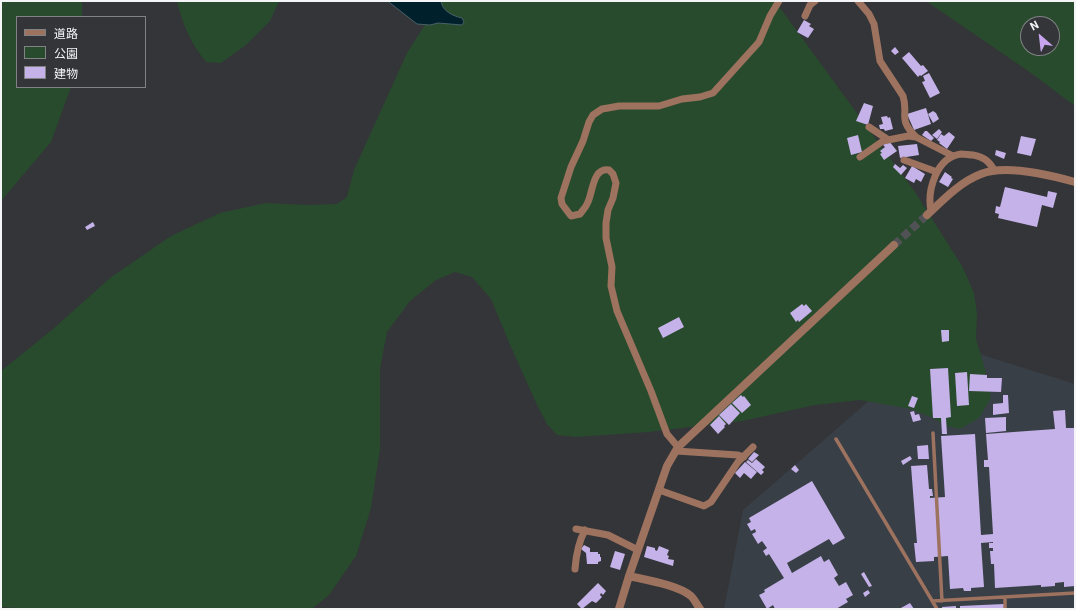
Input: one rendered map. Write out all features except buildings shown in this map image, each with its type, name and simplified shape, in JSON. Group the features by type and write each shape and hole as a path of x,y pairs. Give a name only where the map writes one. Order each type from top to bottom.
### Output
{"street":[{"path":"677,449 667,434 651,391 616,311 611,286 612,267 606,238 608,210 613,198 616,183 615,177 609,170 606,169 599,173 592,185 588,204 580,214 570,216 562,204 561,198 571,167 593,115 602,109 619,106 659,106 678,100 700,97 713,93 759,42 770,16 779,1"},
{"path":"805,16 810,5 815,1"},
{"path":"858,1 874,24 880,61 903,96 905,102 904,120 910,130 916,136 953,156"},
{"path":"869,126 887,139"},
{"path":"860,157 883,140 916,136"},
{"path":"929,213 931,188 937,172 942,165 953,156 961,154 985,158 994,170"},
{"path":"904,160 937,172"},
{"path":"929,213 968,180 981,173 994,170 1009,170 1043,174 1075,182"},
{"path":"619,609 667,466 677,449 894,245"},
{"path":"659,490 704,506 711,502 753,447"},
{"path":"677,449 738,455 744,457"},
{"path":"576,529 608,535 638,550"},
{"path":"575,569 580,539 586,530"},
{"path":"629,576 669,586 685,593 691,596 700,609"}],"lane":[{"path":"933,433 942,601"},
{"path":"836,438 937,609"},
{"path":"932,601 1075,593"},
{"path":"1005,598 1006,609"}],"shaded area":[{"path":"938,341 1075,384 1075,609 724,609 743,510"}],"green space":[{"path":"1,1 82,1 82,16 16,16 16,88 71,88 51,142 1,201"},
{"path":"177,1 279,1 270,21 246,45 221,63 206,62 196,48 188,33"},
{"path":"440,1 775,1 913,189 962,266 974,293 977,314 976,339 985,369 991,398 979,418 960,429 946,426 933,418 911,409 860,400 815,405 742,421 648,432 576,437 557,435 547,424 538,407 491,299 472,277 455,272 436,280 410,301 387,332 380,369 380,449 371,508 356,556 329,595 312,609 39,609 1,607 1,371 53,329 110,278 171,236 220,213 266,203 309,205 337,204 347,197 354,170 407,53"},
{"path":"926,1 1075,1 1075,106 1031,73"}],"water":[{"path":"389,1 441,1 443,8 455,16 462,18 464,22 462,25 438,23 430,25 417,24"}],"tunnel":[{"path":"894,245 927,215"}]}
